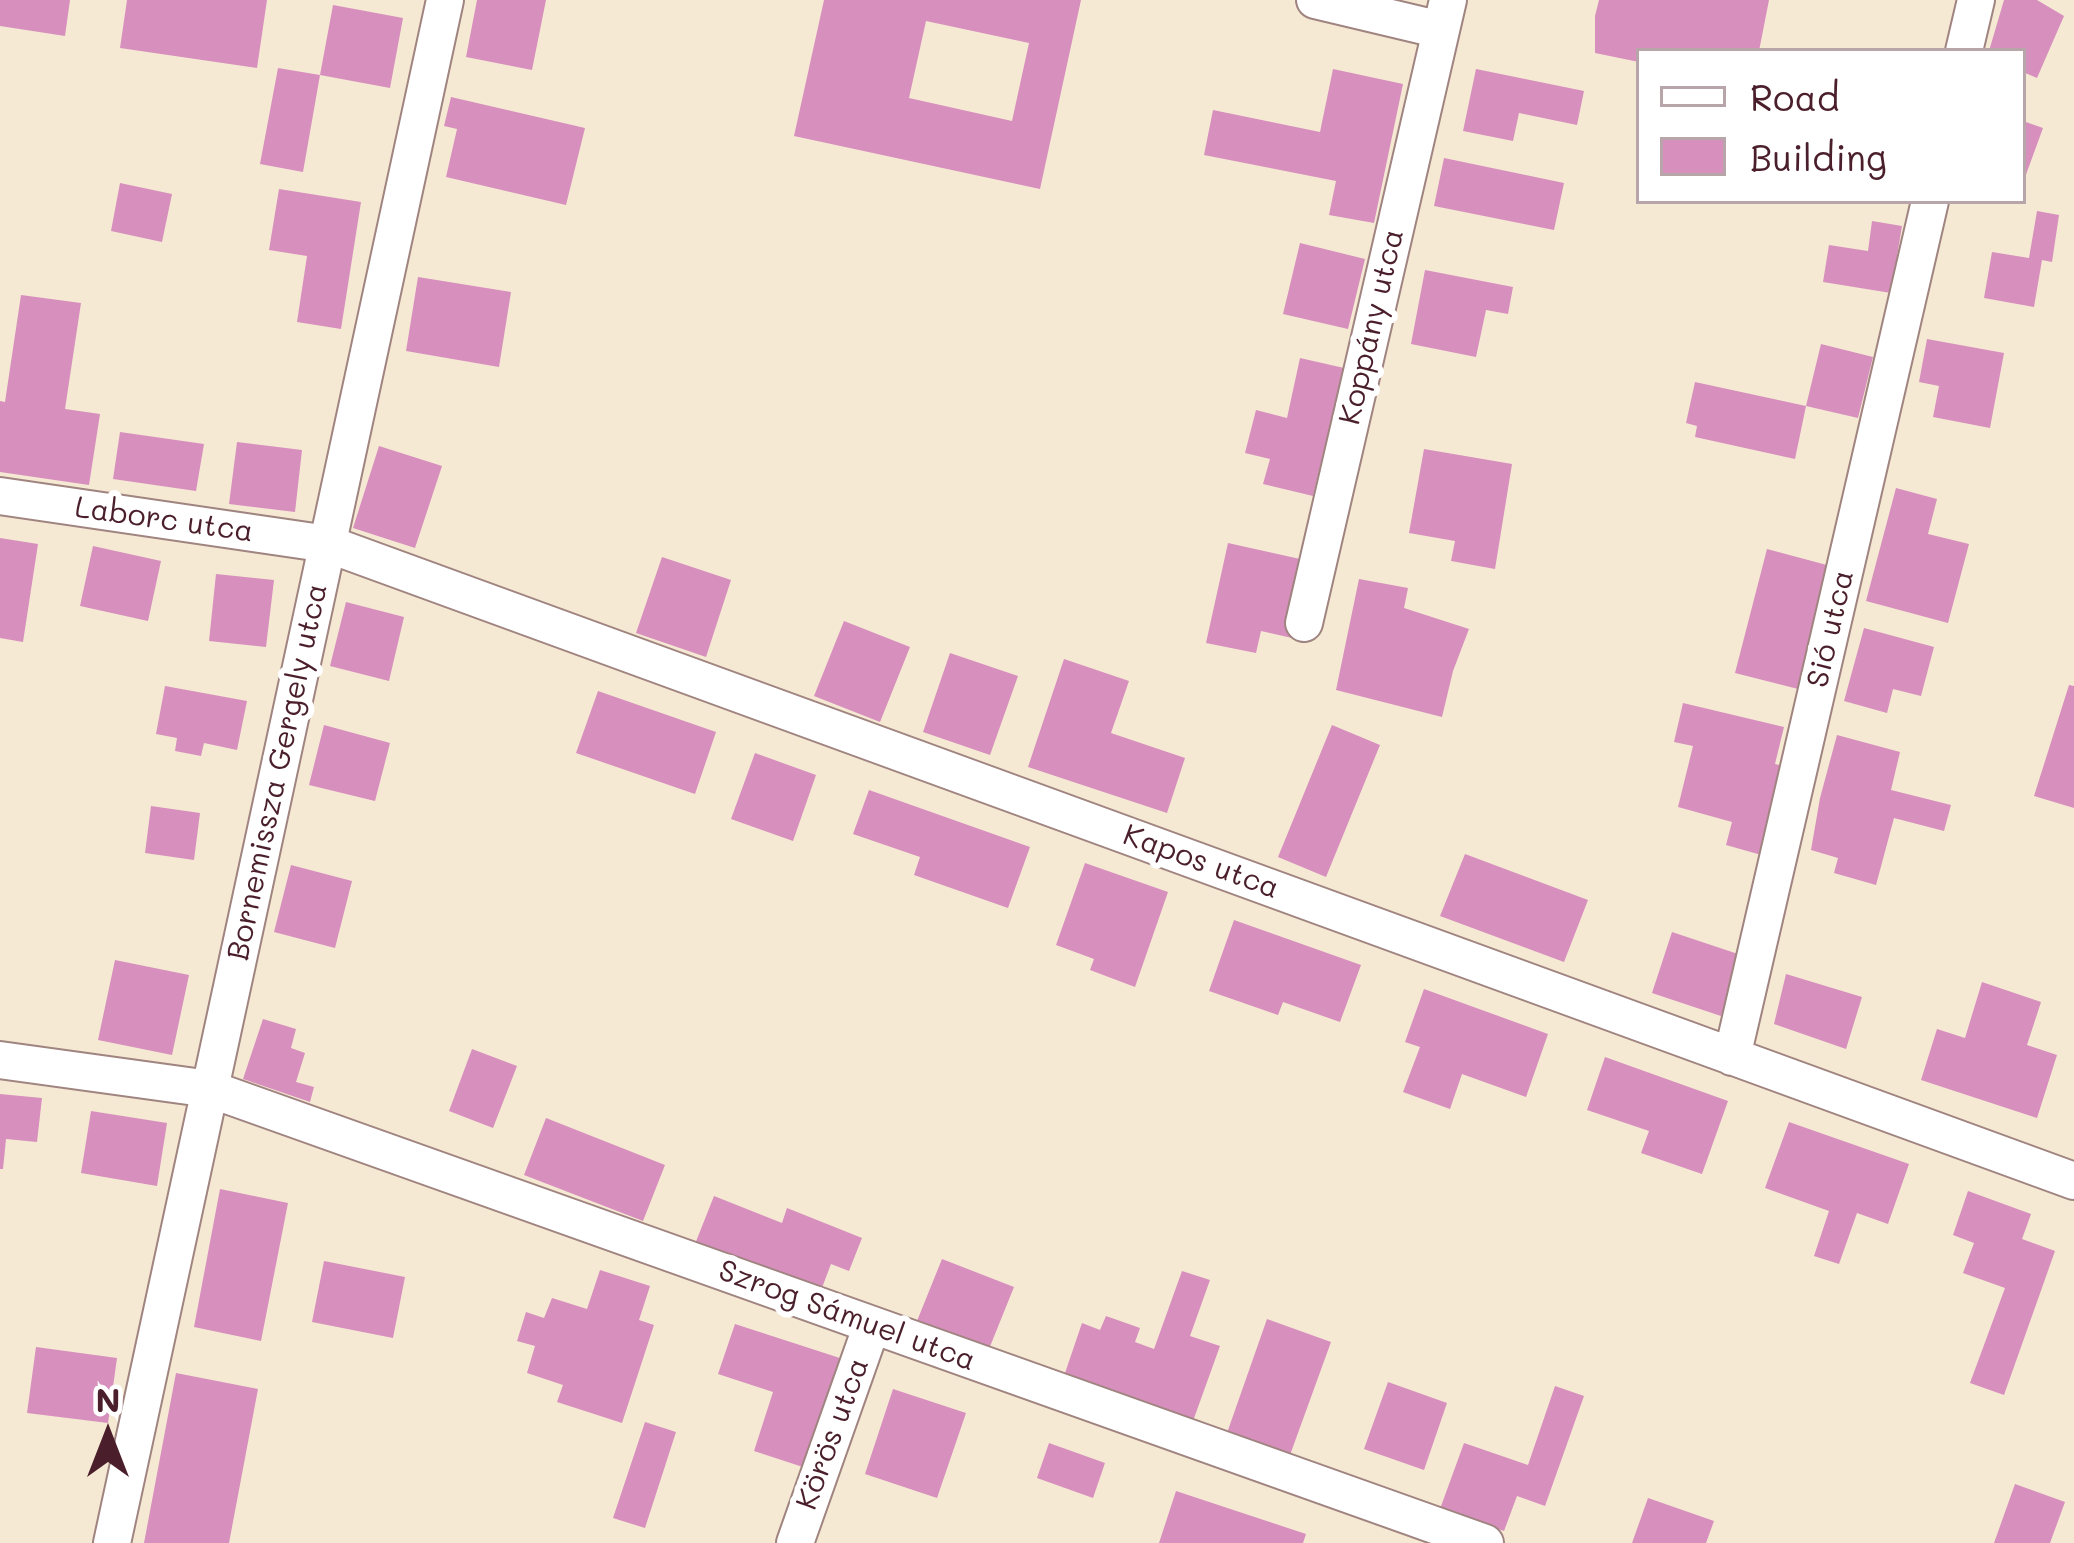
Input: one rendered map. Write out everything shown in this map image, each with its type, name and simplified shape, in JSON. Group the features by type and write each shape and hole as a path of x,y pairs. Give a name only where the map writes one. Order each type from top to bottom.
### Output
{"street":[{"name":"Koppány utca","path":"1304,623 1445,15 1315,0"},
{"path":"1965,48 1976,0"},
{"name":"Bornemissza Gergely utca","path":"112,1543 440,1"},
{"name":"Sió utca","path":"1732,1057 1929,204"},
{"name":"Laborc utca","path":"0,496 328,544"},
{"name":"Kapos utca","path":"328,544 2074,1181"},
{"name":"Szrog Sámuel utca","path":"0,1060 210,1089 1485,1543"},
{"name":"Körös utca","path":"795,1543 872,1325"}],"building":[{"path":"0,0 70,0 65,36 0,26"},
{"path":"127,0 267,0 257,68 120,48"},
{"path":"477,0 546,0 532,70 466,57"},
{"path":"824,0 1081,0 1040,189 794,136","holes":["926,21 1029,43 1012,121 909,98"]},
{"path":"1599,0 1769,0 1760,48 1636,48 1636,61 1595,53"},
{"path":"2004,0 2037,0 2064,16 2037,78 2026,73 2026,48 1990,48"},
{"path":"333,5 403,18 390,88 320,75"},
{"path":"278,68 320,75 303,172 260,164"},
{"path":"1333,69 1403,84 1374,223 1329,215 1336,181 1204,155 1213,110 1320,132"},
{"path":"1476,69 1584,91 1577,125 1519,113 1513,141 1463,131"},
{"path":"451,97 585,128 566,205 446,177 457,129 444,126"},
{"path":"2026,122 2043,128 2026,175"},
{"path":"1444,158 1564,183 1554,230 1434,206"},
{"path":"120,183 172,194 162,242 111,231"},
{"path":"279,189 361,202 341,329 297,322 307,256 269,250"},
{"path":"2037,211 2059,215 2052,262 2042,260 2034,307 1984,298 1992,252 2029,258"},
{"path":"1872,221 1902,226 1891,293 1823,282 1829,245 1868,251"},
{"path":"1300,243 1365,259 1348,329 1283,314"},
{"path":"1425,270 1513,287 1508,314 1486,310 1476,357 1411,344"},
{"path":"418,277 511,292 499,367 406,351"},
{"path":"21,295 81,303 65,409 100,414 89,485 0,472 0,401 5,402"},
{"path":"1927,339 2004,353 1990,428 1933,417 1939,386 1919,382"},
{"path":"1821,344 1873,357 1858,418 1806,406"},
{"path":"1300,358 1344,368 1313,496 1263,484 1270,459 1245,453 1256,410 1287,418"},
{"path":"1695,382 1806,406 1795,459 1695,437 1697,426 1686,423"},
{"path":"120,432 204,444 196,491 113,479"},
{"path":"237,442 302,450 295,512 229,504"},
{"path":"379,446 442,466 415,548 353,528"},
{"path":"1424,449 1512,464 1495,569 1451,561 1455,541 1409,533"},
{"path":"1896,488 1937,499 1928,534 1969,544 1948,623 1866,601"},
{"path":"0,538 38,544 23,642 0,638"},
{"path":"1228,543 1309,561 1292,638 1261,631 1256,653 1206,643"},
{"path":"93,546 161,561 148,621 80,606"},
{"path":"1767,549 1838,568 1806,691 1735,673"},
{"path":"662,557 731,580 706,657 636,633"},
{"path":"216,574 274,580 266,647 209,641"},
{"path":"1359,579 1408,588 1404,608 1469,629 1442,717 1336,690"},
{"path":"346,602 404,617 389,681 330,666"},
{"path":"844,621 910,647 880,722 814,696"},
{"path":"1864,628 1934,647 1921,696 1893,689 1887,713 1844,701"},
{"path":"950,653 1018,676 990,755 923,732"},
{"path":"1064,659 1129,681 1111,733 1185,758 1167,813 1028,767"},
{"path":"2069,685 2074,686 2074,808 2034,796"},
{"path":"165,686 247,701 237,750 204,743 201,756 175,751 177,738 156,734"},
{"path":"598,691 716,732 695,794 576,753"},
{"path":"1683,703 1784,727 1775,764 1792,768 1772,858 1726,845 1732,822 1678,807 1693,746 1674,742"},
{"path":"324,725 390,743 375,801 309,785"},
{"path":"1332,725 1380,745 1326,877 1278,857"},
{"path":"1837,735 1900,752 1891,790 1951,805 1944,831 1894,818 1876,885 1834,873 1838,858 1811,850"},
{"path":"755,753 816,775 793,841 731,819"},
{"path":"869,790 1030,847 1008,908 914,875 920,857 853,834"},
{"path":"151,806 200,813 194,860 145,853"},
{"path":"1465,854 1588,900 1564,962 1440,916"},
{"path":"1085,863 1168,892 1135,987 1090,970 1094,959 1056,945"},
{"path":"291,865 352,881 335,948 274,932"},
{"path":"1234,920 1361,965 1340,1022 1283,1002 1278,1015 1209,991"},
{"path":"1672,932 1741,955 1721,1016 1652,993"},
{"path":"115,960 189,975 172,1055 98,1040"},
{"path":"1786,974 1862,997 1846,1049 1774,1024"},
{"path":"1982,982 2041,1002 2027,1045 2057,1055 2037,1118 1921,1080 1937,1029 1965,1038"},
{"path":"1424,989 1548,1034 1526,1097 1462,1074 1450,1109 1403,1092 1420,1047 1405,1042"},
{"path":"263,1019 296,1029 291,1048 305,1053 296,1082 314,1087 310,1102 243,1079"},
{"path":"472,1049 517,1066 493,1128 449,1111"},
{"path":"1605,1057 1728,1101 1702,1174 1641,1153 1649,1131 1587,1110"},
{"path":"0,1094 42,1098 37,1142 6,1139 3,1169 0,1169"},
{"path":"91,1111 167,1123 157,1186 81,1173"},
{"path":"546,1118 665,1165 643,1221 524,1175"},
{"path":"1789,1122 1909,1164 1888,1224 1857,1213 1839,1264 1814,1256 1829,1211 1765,1188"},
{"path":"220,1189 288,1203 261,1341 194,1327"},
{"path":"1968,1191 2031,1214 2022,1239 2055,1251 2004,1395 1970,1383 2005,1288 1963,1273 1974,1243 1953,1235"},
{"path":"714,1196 782,1223 787,1208 862,1238 849,1271 831,1264 820,1293 695,1244"},
{"path":"942,1259 1014,1287 989,1349 917,1321"},
{"path":"324,1261 405,1277 393,1338 312,1322"},
{"path":"600,1270 650,1286 639,1320 654,1325 622,1423 557,1402 563,1385 527,1373 535,1346 517,1341 526,1312 544,1318 552,1298 587,1309"},
{"path":"1182,1271 1210,1280 1190,1336 1220,1346 1193,1421 1064,1376 1082,1323 1100,1330 1106,1316 1140,1328 1135,1342 1154,1349"},
{"path":"1267,1319 1331,1342 1290,1455 1227,1433"},
{"path":"735,1324 849,1361 812,1470 754,1451 773,1392 718,1374"},
{"path":"36,1347 117,1358 108,1423 27,1413"},
{"path":"176,1373 258,1389 229,1543 144,1543"},
{"path":"1388,1382 1447,1403 1424,1470 1364,1449"},
{"path":"1555,1386 1584,1396 1545,1506 1517,1496 1504,1531 1440,1509 1464,1443 1528,1465"},
{"path":"893,1389 966,1413 937,1498 865,1474"},
{"path":"645,1422 676,1432 645,1528 613,1518"},
{"path":"1049,1443 1105,1463 1093,1498 1037,1478"},
{"path":"2015,1484 2065,1502 2050,1543 1994,1543"},
{"path":"1176,1491 1306,1534 1303,1543 1159,1543"},
{"path":"1648,1498 1714,1521 1706,1543 1632,1543"}]}
